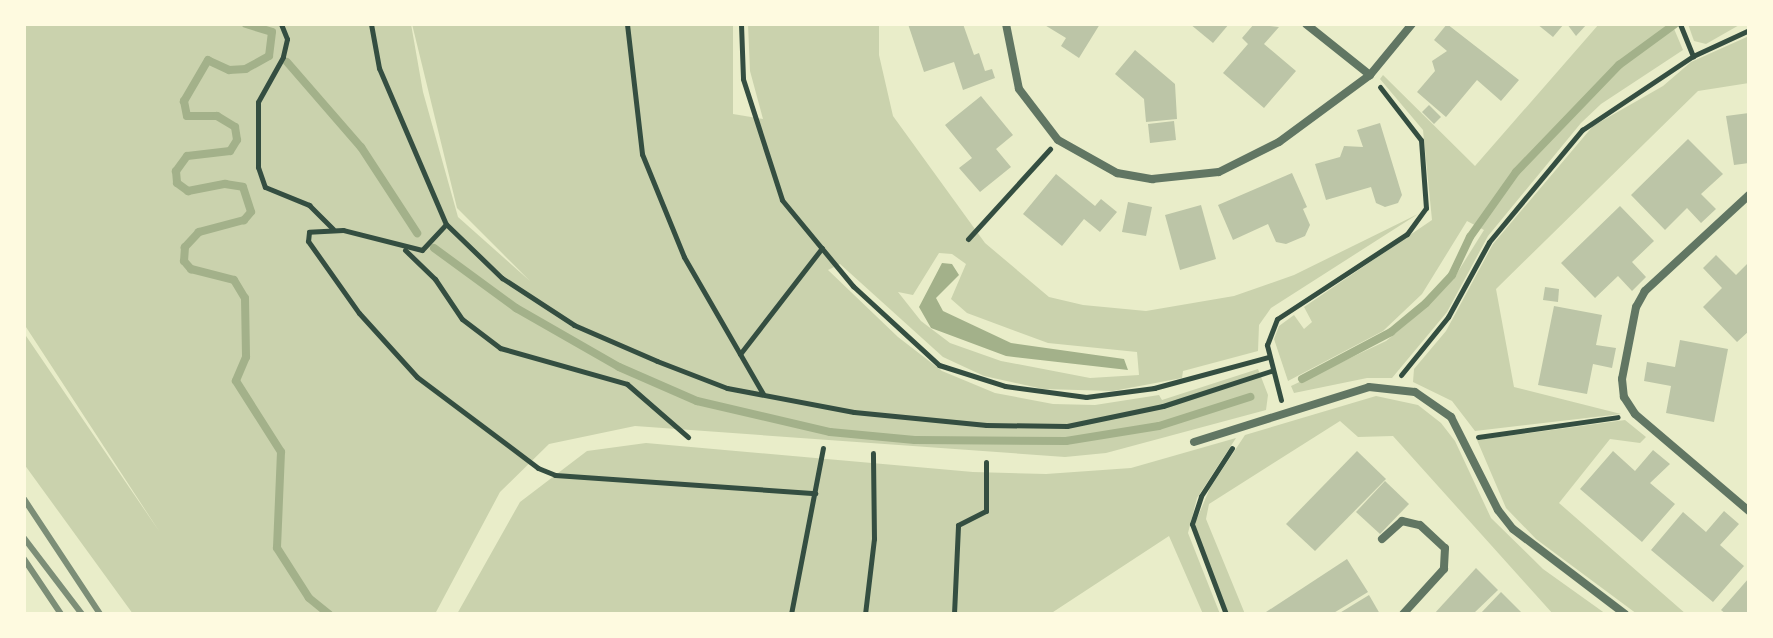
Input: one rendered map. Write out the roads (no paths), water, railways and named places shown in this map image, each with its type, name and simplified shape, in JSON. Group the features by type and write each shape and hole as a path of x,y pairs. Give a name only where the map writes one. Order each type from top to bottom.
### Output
{"street":[{"path":"1006,24 1019,89 1058,140 1117,173 1187,179 1219,172 1279,142 1370,75 1412,24"},
{"path":"1306,24 1370,75"},
{"path":"1749,195 1640,299 1622,379 1624,397 1635,414 1749,511"},
{"path":"1194,442 1369,387 1389,388 1433,401 1465,439 1498,510 1513,529 1625,614"},
{"path":"1382,539 1402,521 1420,525 1445,548 1444,569 1403,614"}],"waterway":[{"path":"246,24 272,32 269,56 246,69 229,70 208,60 184,101 187,116 217,116 235,127 237,140 230,151 187,156 176,171 177,183 188,191 225,184 243,187 251,212 244,220 199,232 185,247 184,261 191,269 234,280 245,298 246,357 236,381 281,452 277,548 309,598 329,614"},
{"path":"1302,379 1391,332 1426,303 1452,275 1470,237 1516,172 1619,65 1675,24"},
{"path":"287,62 361,147 417,233"},
{"path":"434,248 516,308 619,367 697,401 830,432 915,440 1066,441 1159,426 1250,397"}],"railway":[{"path":"24,499 100,614"},
{"path":"24,538 82,614"},
{"path":"24,559 61,614"}]}
